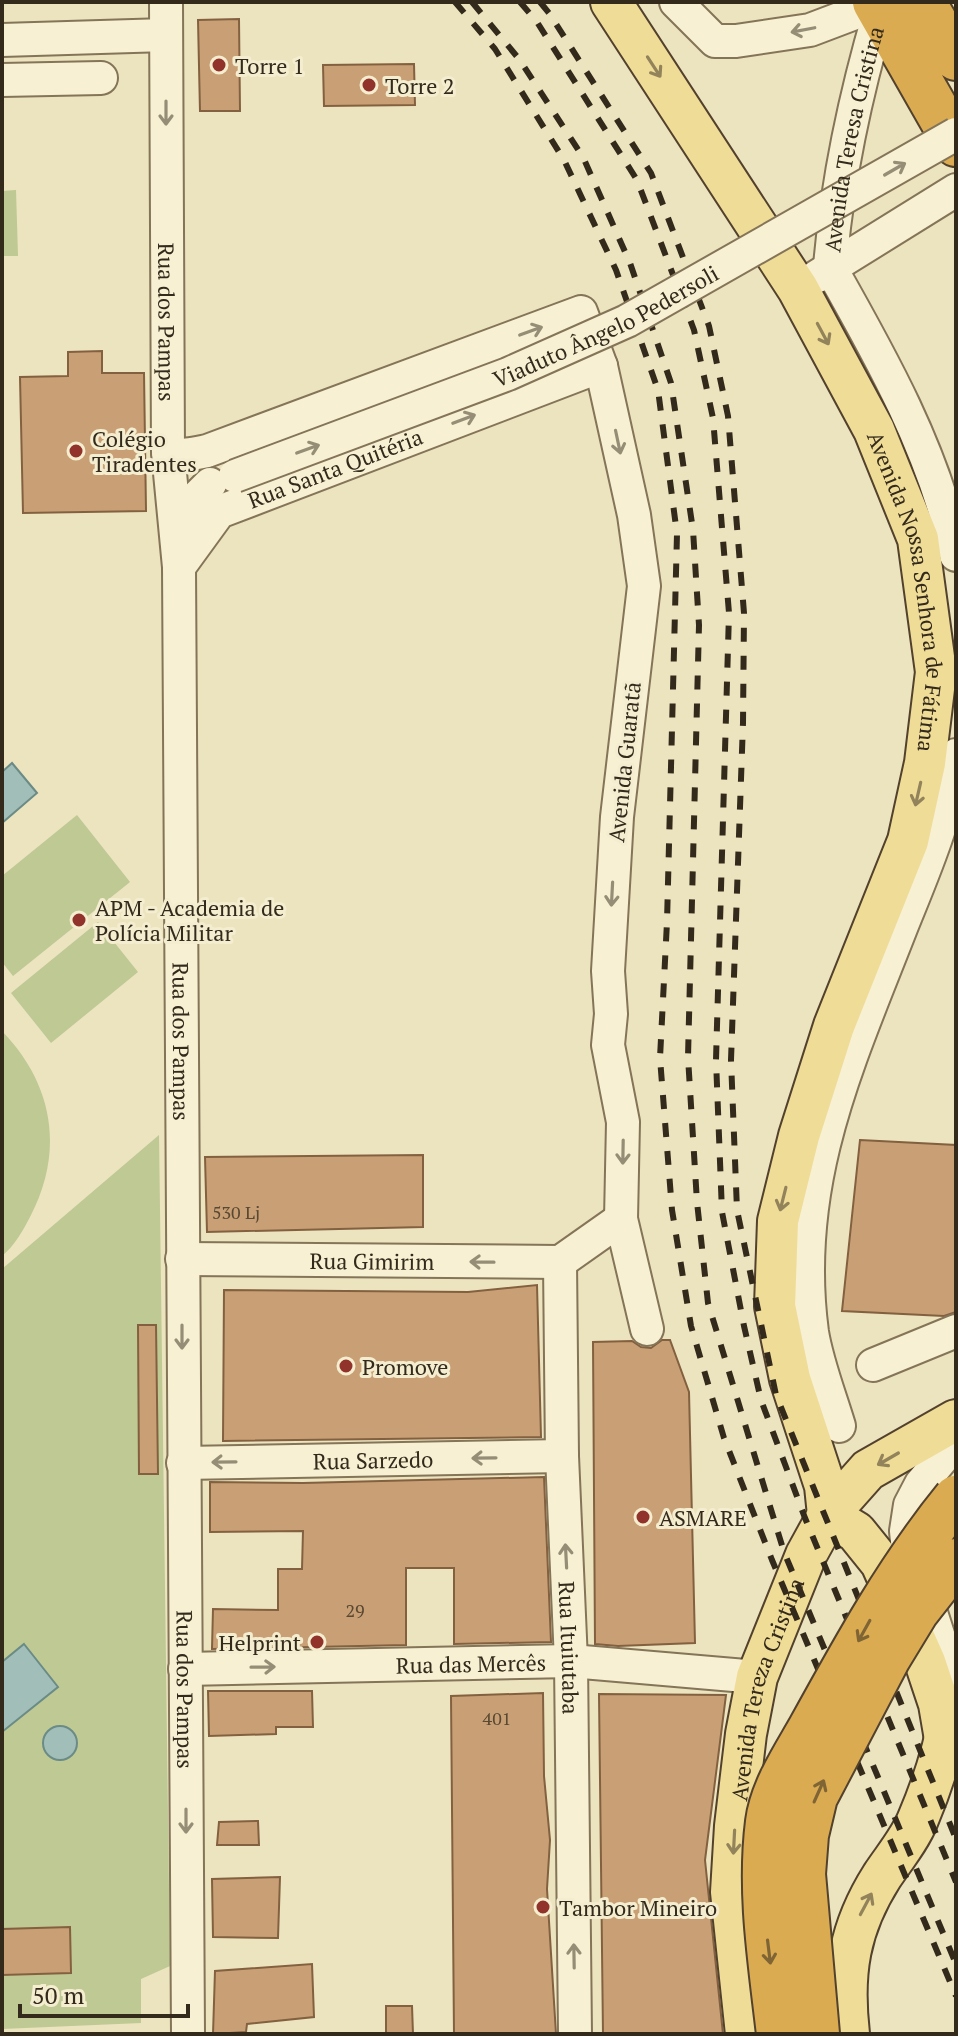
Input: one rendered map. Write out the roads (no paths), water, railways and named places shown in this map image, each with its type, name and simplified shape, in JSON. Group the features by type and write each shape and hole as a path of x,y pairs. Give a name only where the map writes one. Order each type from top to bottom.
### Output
{"highway":[{"path":"923,2 956,58"},
{"path":"877,6 956,144"},
{"name":"Avenida Tereza Cristina","path":"779,2034 767,1930 765,1861 768,1819 783,1778 872,1616 956,1498"},
{"path":"817,2034 803,1874 806,1835 815,1797 888,1658 916,1612 956,1561"}],"main road":[{"name":"Avenida Nossa Senhora de Fátima","path":"611,2 814,278 918,539 936,672 925,763 908,841 834,1026 799,1136 778,1221 775,1306 790,1379 825,1486 828,1515"},
{"name":"Avenida Tereza Cristina","path":"746,2034 731,1892 746,1734 757,1677 806,1555 828,1515 868,1470 956,1420"},
{"path":"828,1515 856,1532 881,1563 925,1662 939,1704 945,1739"},
{"path":"849,2034 846,1978 852,1939 862,1909 917,1821 945,1739 954,1680"},
{"path":"917,1821 956,1813"}],"street":[{"name":"Rua dos Pampas","path":"166,2 168,452 179,567 188,2034"},
{"path":"676,2 715,41 810,30 877,6"},
{"name":"Avenida Teresa Cristina","path":"814,278 834,210 877,6"},
{"path":"2,40 166,35"},
{"path":"2,80 101,78"},
{"name":"Viaduto Ângelo Pedersoli","path":"222,480 508,374 627,321 956,134"},
{"path":"814,278 956,190"},
{"name":"Avenida Nossa Senhora de Fátima","path":"814,278 864,326 909,414 951,528 956,555"},
{"name":"Avenida Guaratã","path":"168,452 191,455 207,451 581,312 601,366 634,515 644,586 617,817 608,971 611,1014 608,1045 623,1122 621,1219 647,1329"},
{"name":"Rua Santa Quitéria","path":"179,567 219,512 601,366"},
{"path":"168,452 176,470 187,480 222,480"},
{"path":"179,567 188,506 222,480"},
{"name":"Avenida Nossa Senhora de Fátima","path":"839,1426 813,1335 807,1263 818,1162 838,1089 953,787 956,755"},
{"path":"560,1262 621,1219"},
{"name":"Rua Gimirim","path":"182,1259 560,1262"},
{"name":"Rua Ituiutaba","path":"560,1262 562,1456 571,1661 575,2034"},
{"path":"873,1365 956,1331"},
{"path":"954,1680 940,1591 908,1551 906,1531 910,1505 921,1484 956,1442"},
{"name":"Rua Sarzedo","path":"183,1463 562,1456"},
{"name":"Rua das Mercês","path":"185,1669 571,1661 757,1677"}],"water":[{"path":"12,763 37,793 2,823 2,772"},
{"path":"24,1644 58,1687 2,1732 2,1662"},
{"path":"60,1726 72,1731 77,1743 72,1755 60,1760 48,1755 43,1743 48,1731"}],"railway":[{"path":"455,2 495,49 564,160 616,270 658,390 677,534 667,922 660,1058 672,1210 691,1326 724,1438 772,1560 956,1996"},
{"path":"472,2 519,59 583,157 630,263 671,383 693,530 699,625 688,1057 697,1202 708,1303 784,1552 956,1964"},
{"path":"520,2 537,22 637,180 694,330 713,418 729,613 716,1060 722,1212 761,1400 805,1518 956,1882"},
{"path":"540,2 651,173 709,326 728,416 744,613 731,1060 737,1210 776,1395 956,1839"}],"place":[{"name":"Torre 1","path":"219,65"},
{"name":"Torre 2","path":"369,85"},
{"name":"Colégio Tiradentes","path":"76,451"},
{"name":"APM - Academia de Polícia Militar","path":"79,920"},
{"name":"Promove","path":"346,1366"},
{"name":"ASMARE","path":"643,1517"},
{"name":"Helprint","path":"317,1642"},
{"name":"Tambor Mineiro","path":"543,1907"}]}
